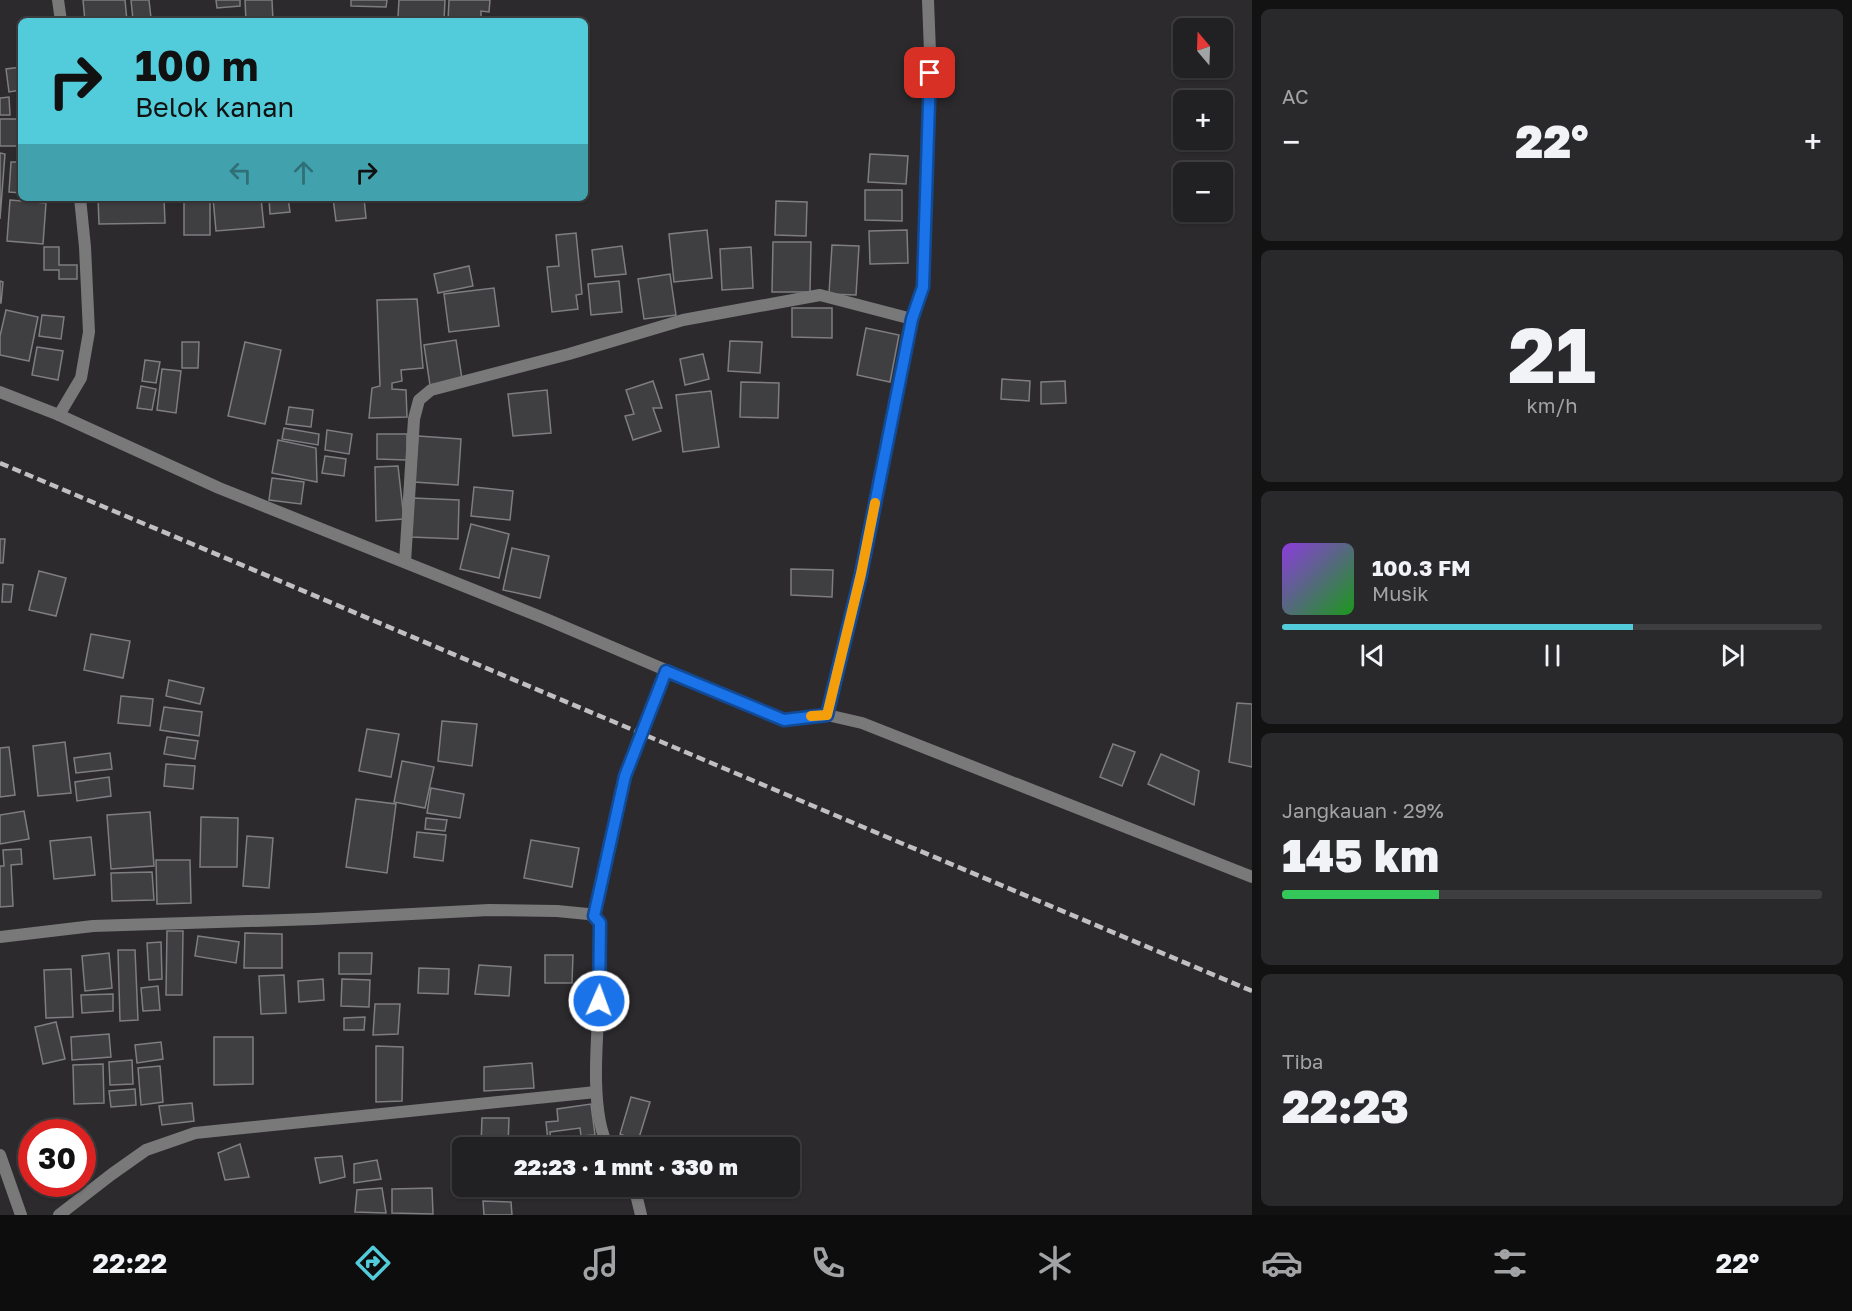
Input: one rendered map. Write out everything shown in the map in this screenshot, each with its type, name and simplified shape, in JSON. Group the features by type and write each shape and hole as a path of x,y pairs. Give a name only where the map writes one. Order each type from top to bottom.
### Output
{"street":[{"path":"58,0 61,18"},
{"path":"827,715 861,574 912,319 923,287 930,52 928,0"},
{"path":"59,415 81,378 89,332 80,201"},
{"path":"405,562 414,419 419,400 431,390 569,354 683,320 820,295 912,319"},
{"path":"0,392 59,415 219,488 546,619 784,720 827,715 862,723 1252,877"},
{"path":"594,916 625,776 666,671"},
{"path":"0,937 93,926 315,919 489,910 588,914 594,916 600,923 596,1092 600,1124 605,1137"},
{"path":"59,1215 146,1150 195,1133 596,1092"},
{"path":"0,1155 21,1215"},
{"path":"637,1197 641,1215"}],"building":[{"path":"83,0 125,0 127,18 85,18"},
{"path":"131,0 149,0 151,18 133,18"},
{"path":"216,0 240,0 240,6 217,8"},
{"path":"245,0 272,0 273,18 246,18"},
{"path":"351,0 387,0 386,7 351,6"},
{"path":"399,0 445,0 444,18 398,17"},
{"path":"449,0 490,0 489,12 481,11 481,18 448,18"},
{"path":"18,67 18,90 9,92 6,69"},
{"path":"9,97 10,115 0,115 0,98"},
{"path":"0,119 18,119 18,146 0,146"},
{"path":"0,153 5,154 0,219"},
{"path":"870,154 908,156 906,184 868,182"},
{"path":"11,162 18,162 18,193 9,192"},
{"path":"865,190 902,190 902,221 865,220"},
{"path":"10,200 46,203 43,244 7,241"},
{"path":"98,201 164,201 165,223 99,224"},
{"path":"184,201 210,201 210,235 184,235"},
{"path":"213,201 261,201 264,227 216,231"},
{"path":"269,201 288,201 290,212 270,214"},
{"path":"333,201 364,201 366,218 336,221"},
{"path":"776,201 807,202 806,236 775,235"},
{"path":"707,230 712,278 674,282 669,234"},
{"path":"907,230 908,263 870,264 869,231"},
{"path":"576,233 582,294 576,295 578,309 552,312 547,267 559,266 556,235"},
{"path":"773,242 811,242 810,292 772,292"},
{"path":"832,245 859,246 856,295 829,294"},
{"path":"622,246 626,274 595,277 592,250"},
{"path":"44,247 59,247 59,265 77,265 77,279 59,279 59,270 44,270"},
{"path":"751,247 753,288 722,290 720,249"},
{"path":"469,266 473,286 438,293 434,274"},
{"path":"670,274 676,315 644,319 638,279"},
{"path":"0,281 3,282 1,303 0,303"},
{"path":"619,281 622,312 591,315 588,284"},
{"path":"494,288 499,326 449,332 444,294"},
{"path":"417,299 423,368 401,370 402,381 392,383 392,389 406,390 407,417 369,418 372,388 380,386 377,300"},
{"path":"792,308 832,308 832,338 792,337"},
{"path":"6,310 38,317 29,361 0,355 0,336"},
{"path":"42,315 64,317 61,339 39,336"},
{"path":"866,328 899,335 890,382 857,375"},
{"path":"456,340 462,379 430,385 424,345"},
{"path":"730,341 762,342 760,373 728,371"},
{"path":"182,342 199,342 198,368 182,368"},
{"path":"245,342 281,350 265,424 228,416"},
{"path":"37,347 63,351 58,380 32,375"},
{"path":"703,354 709,379 685,385 680,359"},
{"path":"145,360 160,362 156,383 142,381"},
{"path":"162,369 181,371 176,413 157,410"},
{"path":"1002,379 1030,381 1029,401 1001,399"},
{"path":"653,381 662,408 653,408 661,431 633,440 625,416 634,414 626,390"},
{"path":"1065,381 1066,403 1041,404 1041,382"},
{"path":"741,382 779,383 778,418 740,417"},
{"path":"141,386 156,389 152,410 137,408"},
{"path":"547,390 551,433 513,436 508,394"},
{"path":"711,391 719,447 683,452 676,395"},
{"path":"289,407 313,410 311,427 286,424"},
{"path":"284,428 319,434 318,445 282,439"},
{"path":"327,430 352,434 349,454 325,450"},
{"path":"377,434 407,434 407,460 377,459"},
{"path":"418,436 461,439 458,485 414,482"},
{"path":"278,440 316,448 317,482 272,473"},
{"path":"325,456 346,459 344,476 322,473"},
{"path":"398,466 404,519 376,521 375,467"},
{"path":"272,478 304,482 301,504 269,500"},
{"path":"474,487 513,491 510,520 471,516"},
{"path":"413,498 459,500 458,539 411,537"},
{"path":"471,524 509,534 499,578 460,569"},
{"path":"0,539 5,539 3,563 0,563"},
{"path":"512,548 549,556 540,598 503,590"},
{"path":"791,569 833,570 832,597 791,595"},
{"path":"39,571 66,578 56,616 29,610"},
{"path":"3,584 13,585 11,602 2,602"},
{"path":"91,634 130,641 123,678 84,670"},
{"path":"169,680 204,688 200,704 166,696"},
{"path":"121,696 153,699 150,726 118,723"},
{"path":"1237,703 1252,704 1252,767 1229,762"},
{"path":"164,707 202,712 199,736 160,730"},
{"path":"442,721 477,724 472,766 438,761"},
{"path":"367,729 399,734 391,777 359,771"},
{"path":"167,737 198,741 195,759 164,754"},
{"path":"65,742 71,793 38,796 33,746"},
{"path":"1113,744 1135,752 1122,786 1100,777"},
{"path":"9,747 15,795 0,797 0,748"},
{"path":"110,753 112,769 76,773 74,758"},
{"path":"1161,754 1199,771 1194,805 1148,784"},
{"path":"402,761 434,767 425,808 394,802"},
{"path":"166,764 195,766 193,789 164,786"},
{"path":"109,777 111,796 77,801 75,782"},
{"path":"431,788 464,794 460,818 427,813"},
{"path":"356,799 396,804 387,873 346,867"},
{"path":"24,811 29,839 0,844 0,815"},
{"path":"150,812 154,866 111,869 107,815"},
{"path":"201,817 238,818 237,867 200,867"},
{"path":"426,818 447,820 445,831 425,829"},
{"path":"417,832 446,835 443,861 414,857"},
{"path":"247,836 273,838 269,888 243,886"},
{"path":"91,837 95,875 54,879 50,841"},
{"path":"531,840 579,848 572,887 524,878"},
{"path":"21,849 22,864 11,865 13,906 0,907 0,866 4,866 3,850"},
{"path":"156,860 190,860 191,903 157,904"},
{"path":"152,872 154,900 112,901 111,873"},
{"path":"167,931 183,931 182,995 166,995"},
{"path":"245,933 282,934 282,968 244,968"},
{"path":"198,936 239,942 236,963 195,956"},
{"path":"161,942 162,979 149,980 147,943"},
{"path":"118,950 135,950 138,1020 120,1021"},
{"path":"109,953 112,988 85,991 82,956"},
{"path":"339,953 372,953 371,974 339,974"},
{"path":"545,955 573,955 572,983 545,983"},
{"path":"479,965 511,967 509,996 475,994"},
{"path":"419,968 449,969 448,994 418,993"},
{"path":"71,969 73,1017 46,1018 44,970"},
{"path":"284,975 286,1013 261,1014 259,976"},
{"path":"323,979 324,1000 299,1002 298,981"},
{"path":"342,979 370,980 369,1007 341,1006"},
{"path":"158,986 160,1010 143,1011 141,988"},
{"path":"113,994 113,1011 82,1013 81,995"},
{"path":"375,1004 400,1004 398,1034 373,1035"},
{"path":"365,1017 364,1030 344,1030 344,1018"},
{"path":"56,1022 65,1059 43,1064 35,1027"},
{"path":"109,1034 111,1057 72,1060 71,1037"},
{"path":"214,1037 253,1037 253,1084 214,1085"},
{"path":"161,1042 163,1059 137,1063 135,1045"},
{"path":"376,1046 403,1047 402,1101 376,1102"},
{"path":"132,1060 133,1084 110,1085 109,1062"},
{"path":"532,1063 534,1088 484,1091 484,1067"},
{"path":"103,1064 104,1103 74,1104 73,1065"},
{"path":"160,1066 163,1102 141,1105 138,1068"},
{"path":"135,1089 136,1105 111,1107 109,1091"},
{"path":"631,1097 650,1102 639,1137 620,1134"},
{"path":"192,1103 194,1121 162,1125 159,1106"},
{"path":"591,1104 595,1135 581,1136 580,1128 550,1132 551,1137 548,1137 546,1122 558,1121 557,1109"},
{"path":"482,1118 509,1118 508,1137 481,1137"},
{"path":"240,1144 249,1177 225,1180 218,1153"},
{"path":"342,1156 345,1177 320,1183 315,1158"},
{"path":"377,1160 381,1179 354,1183 354,1164"},
{"path":"382,1188 386,1213 355,1212 357,1190"},
{"path":"432,1188 433,1214 392,1213 392,1189"},
{"path":"483,1201 511,1202 512,1215 484,1215"}],"railway":[{"path":"0,463 1252,991"}],"slow traffic":[{"path":"811,716 827,715 861,574 875,503"}],"route":[{"path":"599,1001 600,923 594,916 625,776 666,671 784,720 827,715 861,574 912,319 923,287 930,73"}]}
